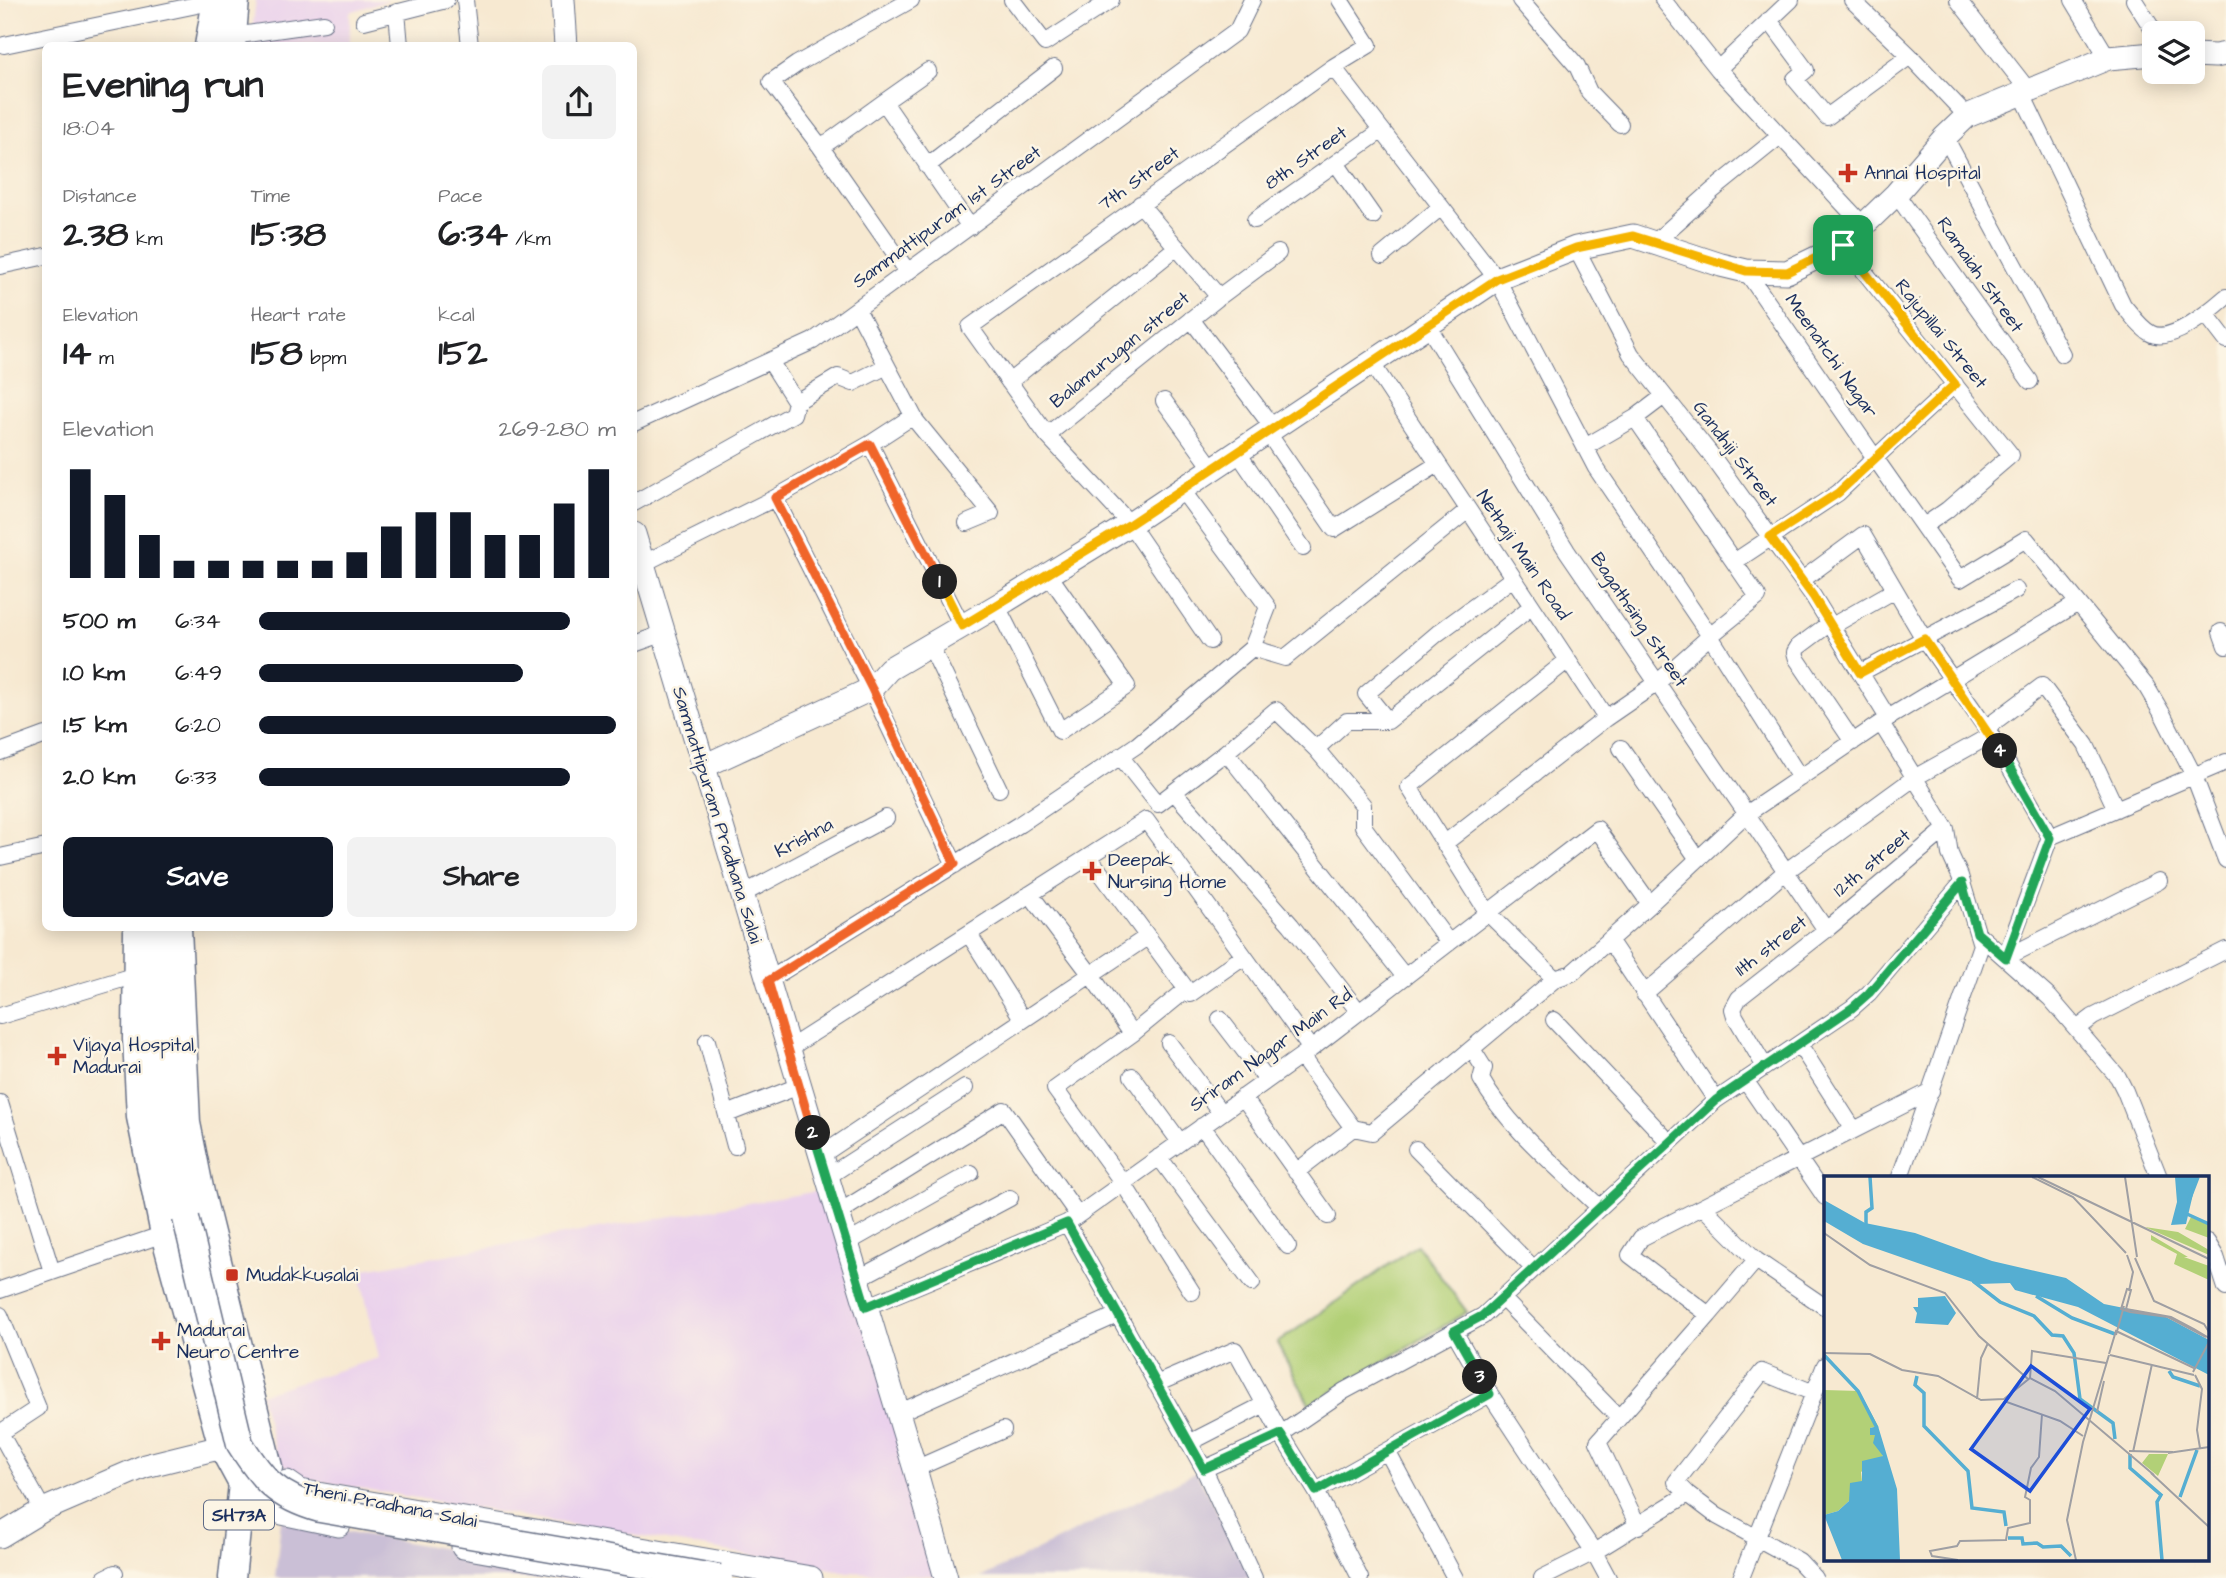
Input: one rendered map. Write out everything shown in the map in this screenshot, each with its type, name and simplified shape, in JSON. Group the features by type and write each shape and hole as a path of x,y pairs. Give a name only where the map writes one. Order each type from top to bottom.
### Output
{"main road":[{"path":"223,0 232,41"},
{"path":"209,42 223,0"},
{"path":"137,931 136,1039 140,1117 164,1234 222,1447 251,1491"},
{"path":"160,931 159,1082 186,1218 240,1444 258,1472 296,1503 320,1509 719,1578"},
{"path":"178,931 187,1122 201,1193 269,1467"},
{"name":"SH73A","path":"232,1578 251,1491 269,1467"},
{"name":"SH73A","path":"250,1578 251,1491"}],"street":[{"path":"4,45 223,0"},
{"path":"364,20 446,0"},
{"path":"465,0 470,42"},
{"path":"563,0 566,42"},
{"path":"908,272 820,146 771,82 797,64 911,0"},
{"path":"1013,0 1045,43 1111,0"},
{"name":"Sammattipuram 1st Street","path":"637,422 813,341 1237,31 1252,0"},
{"name":"7th Street","path":"970,327 1333,67 1369,45 1339,0"},
{"path":"1520,0 1577,66 1589,92 1620,124"},
{"path":"1718,69 1791,0"},
{"path":"1852,0 1967,116"},
{"path":"1958,0 2025,91 2123,305 2147,332 2158,337 2166,335 2206,314 2226,297"},
{"path":"2073,0 2108,58"},
{"path":"2134,0 2147,21"},
{"path":"1667,2 1718,69 1863,225"},
{"path":"397,12 400,42"},
{"path":"1769,20 1806,70 1795,79 1827,117 1910,56"},
{"path":"232,41 324,23"},
{"path":"2205,56 2226,54"},
{"path":"702,767 872,689 889,669 998,606 1130,524 1497,279 1576,248 1633,236 1746,271 1787,272 1843,245 1896,194 1945,136 1967,116 2108,58 2142,55"},
{"path":"1333,67 1497,279 1596,468 1710,636 1800,778"},
{"path":"928,166 1054,68"},
{"path":"820,146 928,71"},
{"path":"884,102 970,227"},
{"name":"8th Street","path":"1255,220 1381,131"},
{"path":"1654,243 1780,136"},
{"path":"1945,136 2062,354"},
{"path":"1336,163 1373,216"},
{"name":"Ramaiah Street","path":"1896,194 2030,382"},
{"name":"Balamurugan street","path":"1047,435 1219,297 1140,204"},
{"path":"1382,256 1441,207"},
{"name":"Rajupillai Street","path":"1843,245 2011,455 1947,510 1924,526"},
{"path":"1009,382 1177,247"},
{"name":"Gandhiji Street","path":"1576,248 1631,354 1709,452 1802,580 1860,673 1914,778 1945,829 1977,933"},
{"path":"1219,297 1278,253"},
{"path":"0,266 42,257"},
{"name":"Meenatchi Nagar","path":"1746,271 1961,579 2026,539 2078,603"},
{"path":"857,309 913,416 991,513 967,523"},
{"path":"2206,314 2226,340"},
{"path":"1191,319 1271,431 1334,529 1438,464"},
{"name":"Bagathsing Street","path":"1428,326 1567,551 1826,930"},
{"name":"Balamurugan street","path":"970,327 1047,435 1130,524 1210,641"},
{"path":"770,361 796,402"},
{"name":"Nethaji Main Road","path":"1371,364 1606,718"},
{"path":"637,501 793,414 796,402 838,377 853,383 887,366"},
{"path":"1734,562 1838,493 1955,384"},
{"path":"1585,447 1635,418 1664,396"},
{"path":"1164,401 1213,469"},
{"path":"638,567 775,498 870,444 913,416"},
{"path":"1445,843 1606,718 1657,683 1758,597 1635,418"},
{"path":"870,444 962,626"},
{"path":"1238,453 1303,548"},
{"path":"768,981 1020,824 1137,745 1252,648 1268,607 1182,490"},
{"path":"775,498 872,689 955,864"},
{"path":"1252,648 1285,658 1468,510"},
{"path":"1802,580 1863,535 1924,639 1988,732 2050,838"},
{"name":"Sammattipuram Pradhana Salai","path":"638,567 662,634 768,981 946,1578"},
{"path":"998,606 1060,731 1127,686 1049,575"},
{"path":"1388,721 1366,694 1438,633 1513,578"},
{"path":"1853,742 1797,659 1795,652 1798,646 1831,625 1895,590"},
{"path":"1860,673 2016,590"},
{"path":"788,1049 1146,820 1244,956 1353,1128 1373,1132 1555,979 1572,973 1745,814 1884,721 2078,603 2146,687 2163,715 2194,776 2226,860"},
{"path":"1316,749 1347,721 1388,721 1532,606"},
{"path":"637,643 662,634"},
{"path":"930,645 999,789"},
{"path":"1555,979 1488,913 1409,787 1568,660"},
{"path":"1644,994 1785,872 1914,778 1988,732 2042,686 2086,745 2116,809"},
{"path":"1120,756 1158,804 1276,710 1316,749 1363,805 1363,826 1449,943"},
{"path":"0,752 42,736"},
{"path":"1621,748 1698,859"},
{"path":"1226,752 1405,977"},
{"path":"2006,958 2050,838 2226,762"},
{"path":"1174,792 1292,925 1359,1012"},
{"name":"Krishna","path":"741,895 886,818"},
{"name":"Sriram Nagar Main Rd","path":"866,1307 1072,1219 1306,1052 1597,829 1650,904"},
{"name":"12th street","path":"1826,930 1945,829"},
{"path":"0,857 42,848"},
{"path":"1089,857 1190,994 1244,956"},
{"path":"2006,958 2159,881"},
{"path":"1204,1469 1281,1434 1345,1391 1482,1316 1716,1100 1852,1008 1880,983 1962,883"},
{"path":"1030,894 1132,1034"},
{"name":"11th street","path":"1765,1068 1733,1009 1740,998 1826,930"},
{"path":"1977,933 2050,998 2118,1077 2159,1176"},
{"path":"1900,1176 1981,945 1977,933"},
{"path":"969,934 1023,1020"},
{"path":"823,1166 1023,1020 1147,937"},
{"path":"1609,940 1716,1100"},
{"path":"2077,1029 2093,1017 2226,950"},
{"path":"0,1016 136,975"},
{"path":"1186,990 1132,1034 1055,1089 1123,1183 1192,1292"},
{"path":"1220,1019 1267,1080"},
{"path":"1554,1020 1670,1143"},
{"path":"707,1041 735,1146"},
{"path":"1168,1043 1221,1113"},
{"path":"1799,1044 1854,1130"},
{"path":"1472,1049 1484,1068 1480,1079 1501,1108 1600,1208"},
{"path":"1132,1076 1180,1142"},
{"path":"1745,1080 1824,1196"},
{"path":"727,1114 799,1086"},
{"path":"823,1166 965,1088"},
{"path":"1709,1315 1630,1255 1641,1238 1931,1091"},
{"path":"1243,1097 1328,1216"},
{"path":"0,1102 52,1272"},
{"path":"838,1213 1004,1110 1072,1219 1117,1315 1204,1469 1254,1578"},
{"path":"1202,1126 1288,1245"},
{"path":"1296,1172 1353,1128"},
{"path":"1416,1149 1534,1269"},
{"path":"1158,1157 1252,1283"},
{"path":"847,1243 971,1172"},
{"path":"857,1279 1010,1198"},
{"path":"1703,1207 1756,1260 1824,1306"},
{"path":"0,1290 164,1234"},
{"path":"2208,1244 2216,1257 2226,1288"},
{"path":"1638,1526 1598,1442 1756,1260"},
{"path":"1502,1298 1619,1418"},
{"path":"0,1315 38,1408 0,1433 43,1510"},
{"path":"898,1413 1117,1315"},
{"path":"1454,1331 1490,1394 1594,1552 1608,1578"},
{"path":"1156,1384 1235,1350 1316,1491 1356,1576"},
{"path":"1741,1578 1824,1368"},
{"path":"1814,1393 1762,1372 1676,1482 1717,1516 1799,1561 1815,1578"},
{"path":"1316,1491 1490,1394"},
{"path":"1189,1443 1265,1404"},
{"path":"915,1469 1003,1430"},
{"path":"0,1536 43,1510 145,1466 222,1447"},
{"path":"1387,1451 1455,1578"},
{"name":"Theni Pradhana Salai","path":"269,1467 300,1491 811,1578"},
{"name":"Theni Pradhana Salai","path":"251,1491 282,1513 314,1521 639,1578"},
{"path":"1542,1578 1594,1552 1688,1494"}],"shaded area":[{"path":"256,0 389,0 350,12 350,42 251,42"},
{"path":"830,1189 940,1576 848,1572 300,1478 278,1460 260,1394 379,1358 359,1270"},
{"path":"1196,1472 1252,1578 980,1578"},
{"path":"281,1520 611,1578 275,1578"}],"green space":[{"path":"1417,1245 1467,1312 1310,1405 1277,1343"}],"place":[{"name":"Annai Hospital","path":"1848,173"},
{"name":"Deepak Nursing Home","path":"1092,871"},
{"name":"Vijaya Hospital, Madurai","path":"57,1056"},
{"name":"Mudakkusalai","path":"232,1275"},
{"name":"Madurai Neuro Centre","path":"161,1341"}],"route":[{"path":"1633,236 1746,271 1787,272 1843,245 1955,384 1838,493 1770,537 1813,596 1860,673 1924,639 1991,735 2050,838 2006,958 1977,933 1962,883 1880,983 1852,1008 1716,1100 1482,1316 1454,1331 1490,1394 1316,1491 1281,1434 1204,1469 1067,1223 866,1307 768,981 955,864 872,689 775,498 870,444 962,626 1130,524 1497,279 1576,248 1633,236"}]}
